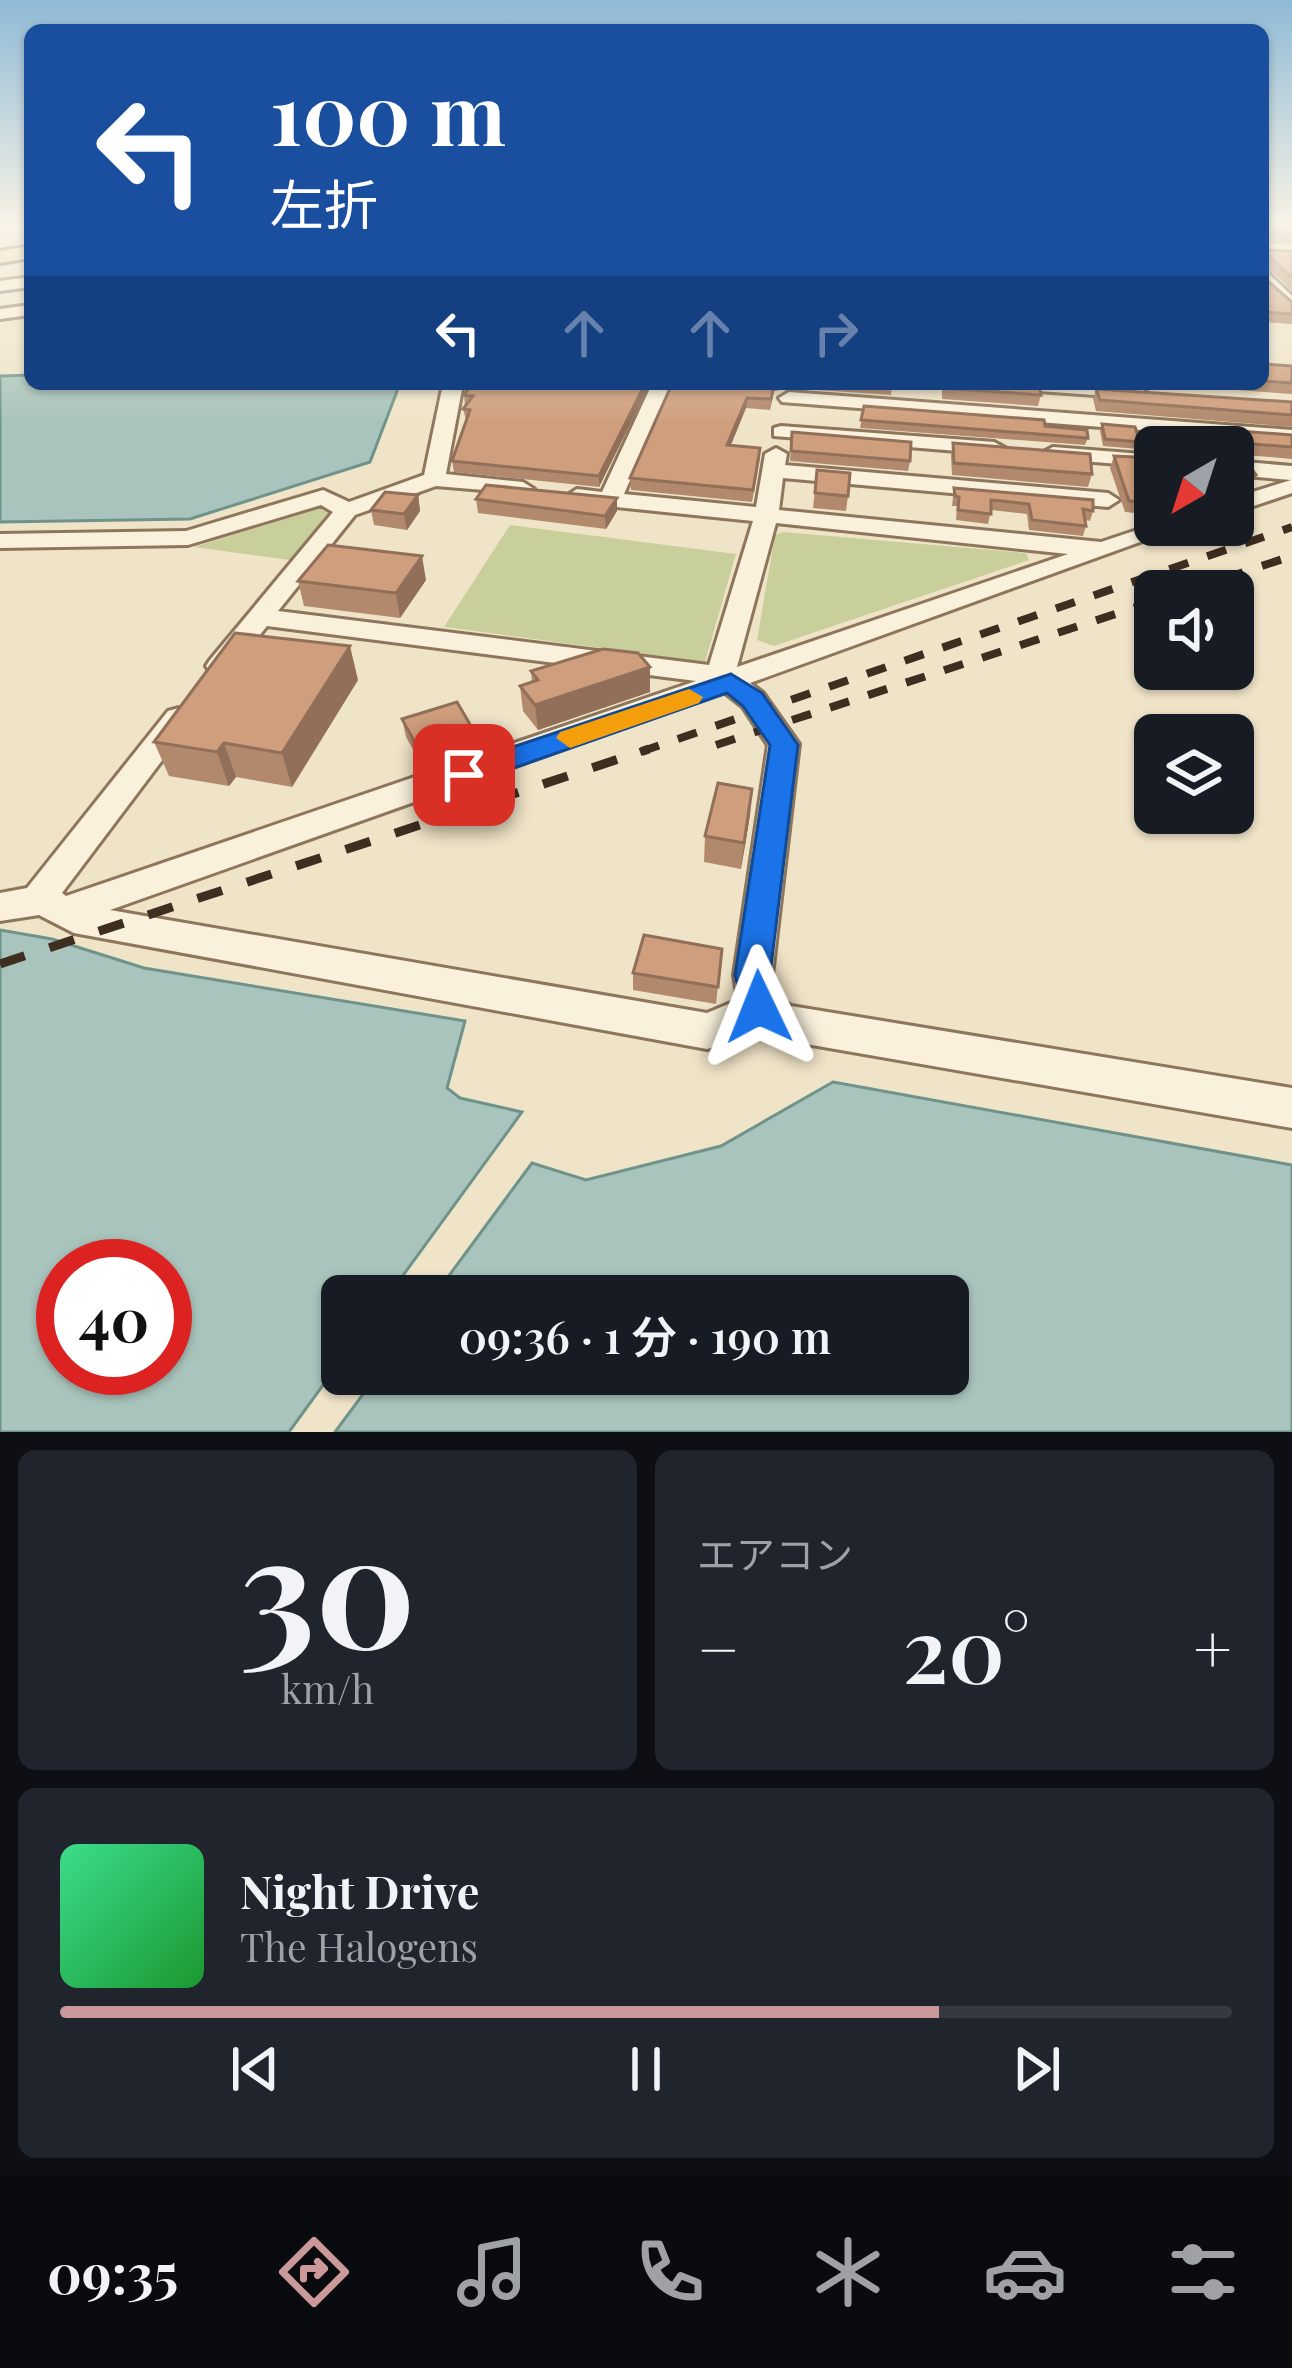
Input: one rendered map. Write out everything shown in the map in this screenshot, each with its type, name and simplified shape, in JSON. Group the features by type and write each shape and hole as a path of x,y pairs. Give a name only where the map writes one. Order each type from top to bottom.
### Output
{"street":[{"path":"434,479 452,390"},
{"path":"610,500 659,390"},
{"path":"1075,390 1108,500 1112,546"},
{"path":"1103,390 1161,394"},
{"path":"726,679 791,391 1292,436"},
{"path":"781,432 1134,459"},
{"path":"1254,470 1292,473"},
{"path":"773,471 1108,500"},
{"path":"52,906 45,886 346,510 434,479 766,517 1112,546"},
{"path":"1254,499 1292,487"},
{"path":"0,541 188,538 323,497 346,510"},
{"path":"52,906 1134,539"},
{"path":"258,617 726,679 753,700 784,745 753,975 759,1007 783,1022 1292,1108"},
{"path":"0,907 52,906 707,1031 732,1026 759,1007"}],"green space":[{"path":"326,506 333,512 290,560 194,547"},
{"path":"510,525 736,554 705,662 444,627"},
{"path":"775,535 1026,553 1029,560 774,646 757,640"}],"water":[{"path":"24,375 24,390 397,390 370,462 190,519 0,522 0,376"},
{"path":"0,930 52,939 144,968 465,1021 447,1088 460,1098 522,1112 403,1275 321,1275 321,1388 289,1432 0,1432"},
{"path":"833,1082 1292,1165 1292,1432 335,1432 362,1395 969,1395 969,1275 449,1275 532,1163 586,1180 721,1146"}],"building":[{"path":"1269,290 1278,290 1292,302 1292,314 1269,312"},
{"path":"1269,364 1292,366 1292,383 1269,381"},
{"path":"468,390 642,390 599,476 452,461 470,410 463,409 473,396 464,395"},
{"path":"669,390 773,390 771,399 747,398 727,445 760,448 753,490 630,478"},
{"path":"972,390 1040,390 1041,395"},
{"path":"1096,390 1292,402 1292,415 1100,400"},
{"path":"864,406 1044,420 1045,426 1087,430 1088,438 861,420"},
{"path":"1102,424 1134,427 1134,441 1105,439"},
{"path":"792,432 911,442 910,461 791,451"},
{"path":"1254,432 1292,435 1292,447 1254,444"},
{"path":"953,443 1090,454 1092,474 954,463"},
{"path":"1114,456 1134,457 1134,501 1129,501"},
{"path":"817,470 850,473 848,496 815,493"},
{"path":"486,485 617,498 605,516 476,499"},
{"path":"954,488 1093,500 1093,511 1083,509 1086,526 1032,520 1029,504 991,500 991,514 958,510"},
{"path":"385,492 418,495 404,514 371,510"},
{"path":"328,545 422,556 396,593 298,581"},
{"path":"235,633 350,646 282,753 224,743 217,752 154,742"},
{"path":"603,649 638,653 650,667 535,705 520,686 538,680 531,671"},
{"path":"457,702 475,733 420,752 402,719"},
{"path":"718,783 752,789 744,843 705,836"},
{"path":"644,935 722,949 718,987 633,973"}],"railway":[{"path":"641,752 1292,527"},
{"path":"1250,570 1292,556"},
{"path":"716,745 1134,608"},
{"path":"641,752 649,749"},
{"path":"0,964 641,752"}],"slow traffic":[{"path":"570,738 689,697"}],"route":[{"path":"464,775 731,683 753,700 784,745 753,975 759,1007"}]}
